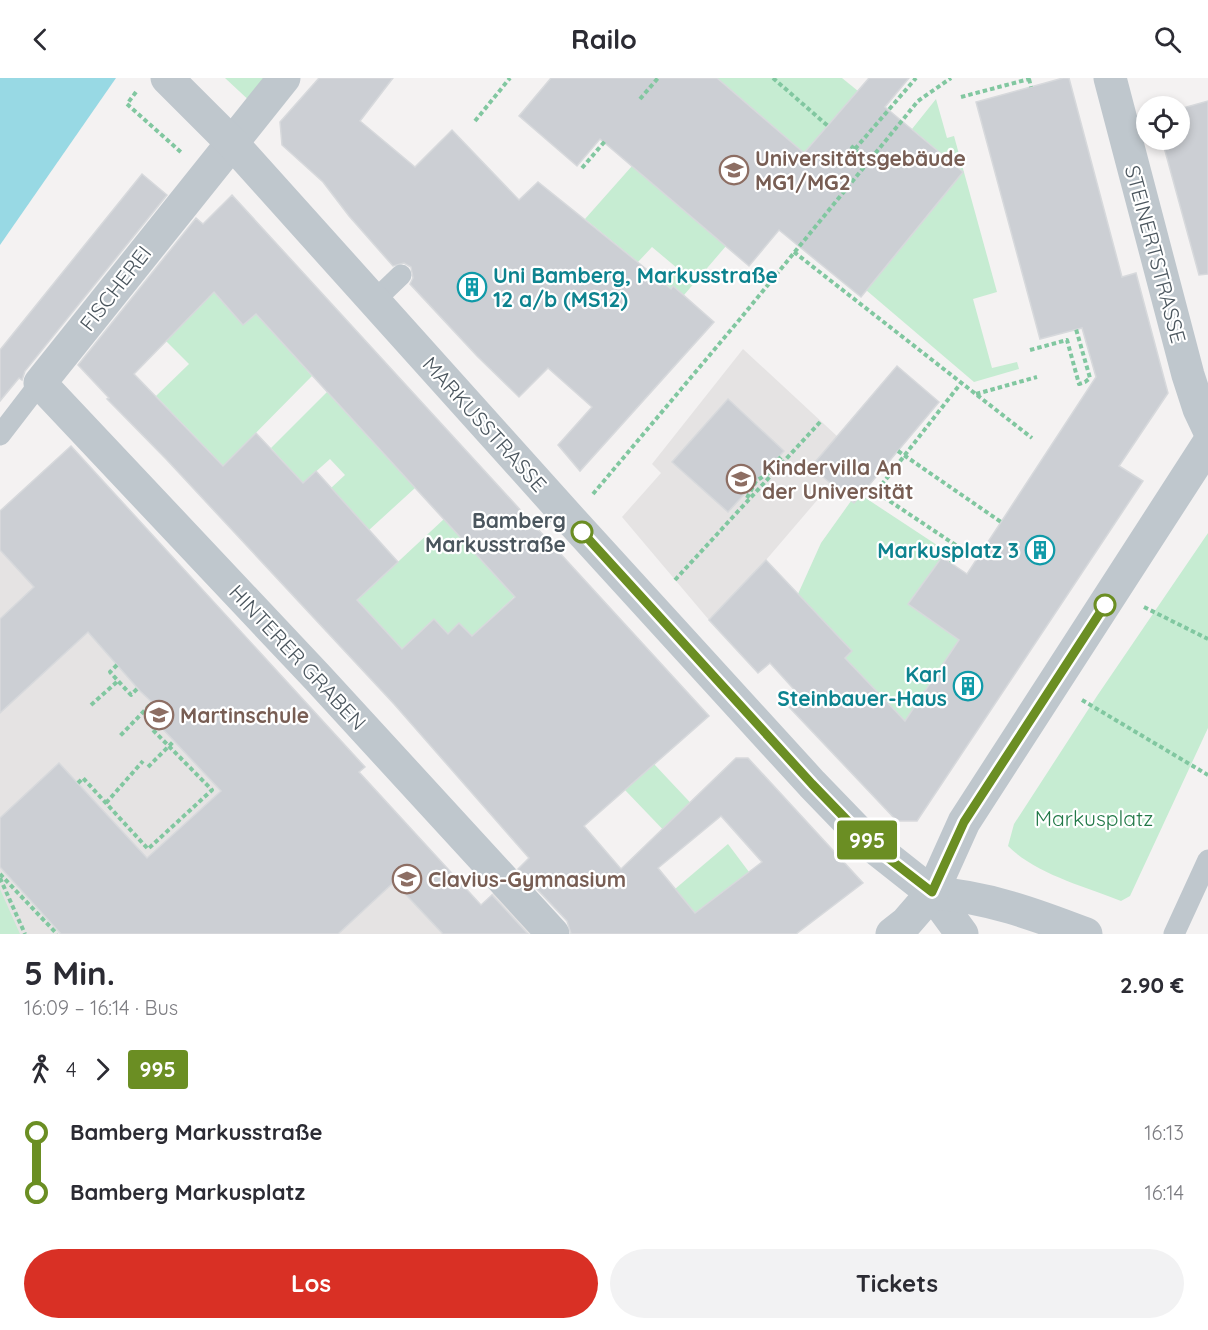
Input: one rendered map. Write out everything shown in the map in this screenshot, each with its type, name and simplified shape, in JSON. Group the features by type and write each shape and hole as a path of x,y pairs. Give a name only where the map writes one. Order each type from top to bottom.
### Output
{"street":[{"name":"MARKUSSTRASSE","path":"168,78 233,144 812,784 870,844 932,892 962,934"},
{"name":"FISCHEREI","path":"40,382 285,78"},
{"name":"STEINERTSTRASSE","path":"1110,78 1188,375 1198,410 1208,428"},
{"name":"HINTERER GRABEN","path":"40,382 553,934"},
{"path":"892,934 906,923 932,892 964,822 1208,444"},
{"path":"932,892 962,895 1039,917 1086,934"}],"lane":[{"path":"374,301 401,275"},
{"name":"FISCHEREI","path":"0,435 40,382"},
{"path":"1174,934 1208,860"}],"path":[{"path":"475,121 510,78"},
{"path":"640,99 658,78"},
{"path":"773,78 828,126"},
{"path":"869,161 853,148 915,78"},
{"path":"571,520 918,101 951,78"},
{"path":"961,97 1031,79 1031,87"},
{"path":"127,104 184,155"},
{"path":"582,168 606,140"},
{"path":"794,252 1032,438"},
{"path":"829,280 834,275"},
{"path":"1030,350 1067,340 1079,384 1085,382 1089,378 1076,329"},
{"path":"1047,337 1050,345"},
{"path":"976,394 1037,377"},
{"path":"951,563 960,548 876,492 961,383"},
{"path":"675,580 821,421"},
{"path":"897,451 1001,522"},
{"path":"778,457 783,462"},
{"path":"1113,591 1208,639"},
{"path":"117,665 110,672 118,681 131,694 138,688"},
{"path":"91,705 118,681"},
{"path":"1054,684 1208,775"},
{"path":"78,783 83,778 148,849 212,790 151,728 161,719 149,706 120,736"},
{"path":"148,767 174,741"},
{"path":"106,803 143,761"},
{"path":"0,876 25,934"},
{"path":"0,876 57,934"}],"shaded area":[{"name":"Kindervilla An der Universität","path":"743,349 838,437 812,467 831,484 766,560 709,620 622,517 661,473 652,464"},
{"name":"Martinschule","path":"71,446 365,767 359,773 481,905 498,888 538,934 0,934 0,511"}],"green space":[{"path":"225,78 273,78 254,105"},
{"path":"717,78 842,78 858,91 804,153"},
{"path":"936,99 947,138 954,136 997,292 973,299 992,368 1017,362 1019,369 974,382 866,290 963,172 912,129"},
{"path":"632,166 726,246 684,295 673,286 630,334 621,332 677,268 652,247 638,262 585,219"},
{"path":"219,287 237,293 225,305 243,325 256,314 312,376 221,468 211,453 156,396 189,364 166,341"},
{"path":"327,392 415,488 369,530 331,488 345,475 330,459 303,483 271,448"},
{"path":"861,495 946,551 908,604 960,639 906,722 845,658 851,650 798,594 821,543 851,501 854,503"},
{"path":"444,519 515,596 472,636 459,623 448,634 434,619 402,649 334,577 372,586"},
{"name":"Markusplatz","path":"1208,533 1208,728 1130,896 1121,901 1046,872 1019,856 1008,846 1014,824 1097,696"},
{"path":"654,764 700,813 672,839 625,790"},
{"path":"728,844 749,872 695,913 675,889"},
{"path":"0,889 20,934 0,934"}],"water":[{"path":"0,78 116,78 0,245"}],"building":[{"path":"319,78 393,78 360,121 415,167 452,130 519,200 538,182 671,289 673,286 714,322 580,471 558,445 592,407 548,368 519,397 410,284 413,278 411,267 404,263 393,266 323,182 282,145 280,122"},
{"path":"551,78 717,78 804,153 869,78 909,78 885,107 963,172 861,297 779,230 749,266 600,139 577,166 519,116"},
{"path":"1069,78 1122,277 1136,273 1168,393 1119,466 1143,481 917,821 897,821 789,707 800,696 770,663 758,673 709,620 766,560 852,651 845,658 905,721 959,640 908,604 942,557 967,574 1096,377 1082,328 1040,339 976,102"},
{"path":"1208,101 1208,274 1199,275 1165,150 1190,150 1190,106"},
{"path":"142,174 167,195 25,371 22,380 19,378 0,401 0,350"},
{"path":"232,195 709,716 584,826 621,869 736,758 748,758 863,883 796,934 571,934 567,921 518,869 529,858 394,704 166,459 107,399 109,398 78,365 196,218 203,224","holes":["214,292 243,325 256,314 515,597 472,636 459,623 448,634 434,619 402,649 357,600 398,562 316,471 303,483 256,433 223,466 134,374","721,816 762,862 695,913 658,868"]},
{"path":"897,366 939,402 854,503 811,467"},
{"path":"728,399 784,451 728,512 672,462"},
{"name":"Martinschule","path":"71,446 365,767 359,772 481,905 492,895 528,934 443,934 394,882 338,934 61,934 0,867 0,818 59,763 147,858 221,791 159,725 168,717 140,691 88,632 0,713 0,619 34,587 0,550 0,511"}],"bus line":[{"name":"995","path":"582,532 812,784 870,844 932,892 964,822 1105,605"}],"place":[{"name":"Universitätsgebäude MG1/MG2","path":"734,170"},
{"name":"Uni Bamberg, Markusstraße 12 a/b (MS12)","path":"472,287"},
{"name":"Kindervilla An der Universität","path":"741,479"},
{"name":"Bamberg Markusstraße","path":"582,532"},
{"name":"Markusplatz 3","path":"1040,550"},
{"name":"Karl Steinbauer-Haus","path":"968,686"},
{"name":"Martinschule","path":"159,715"},
{"name":"Clavius-Gymnasium","path":"407,879"}]}
